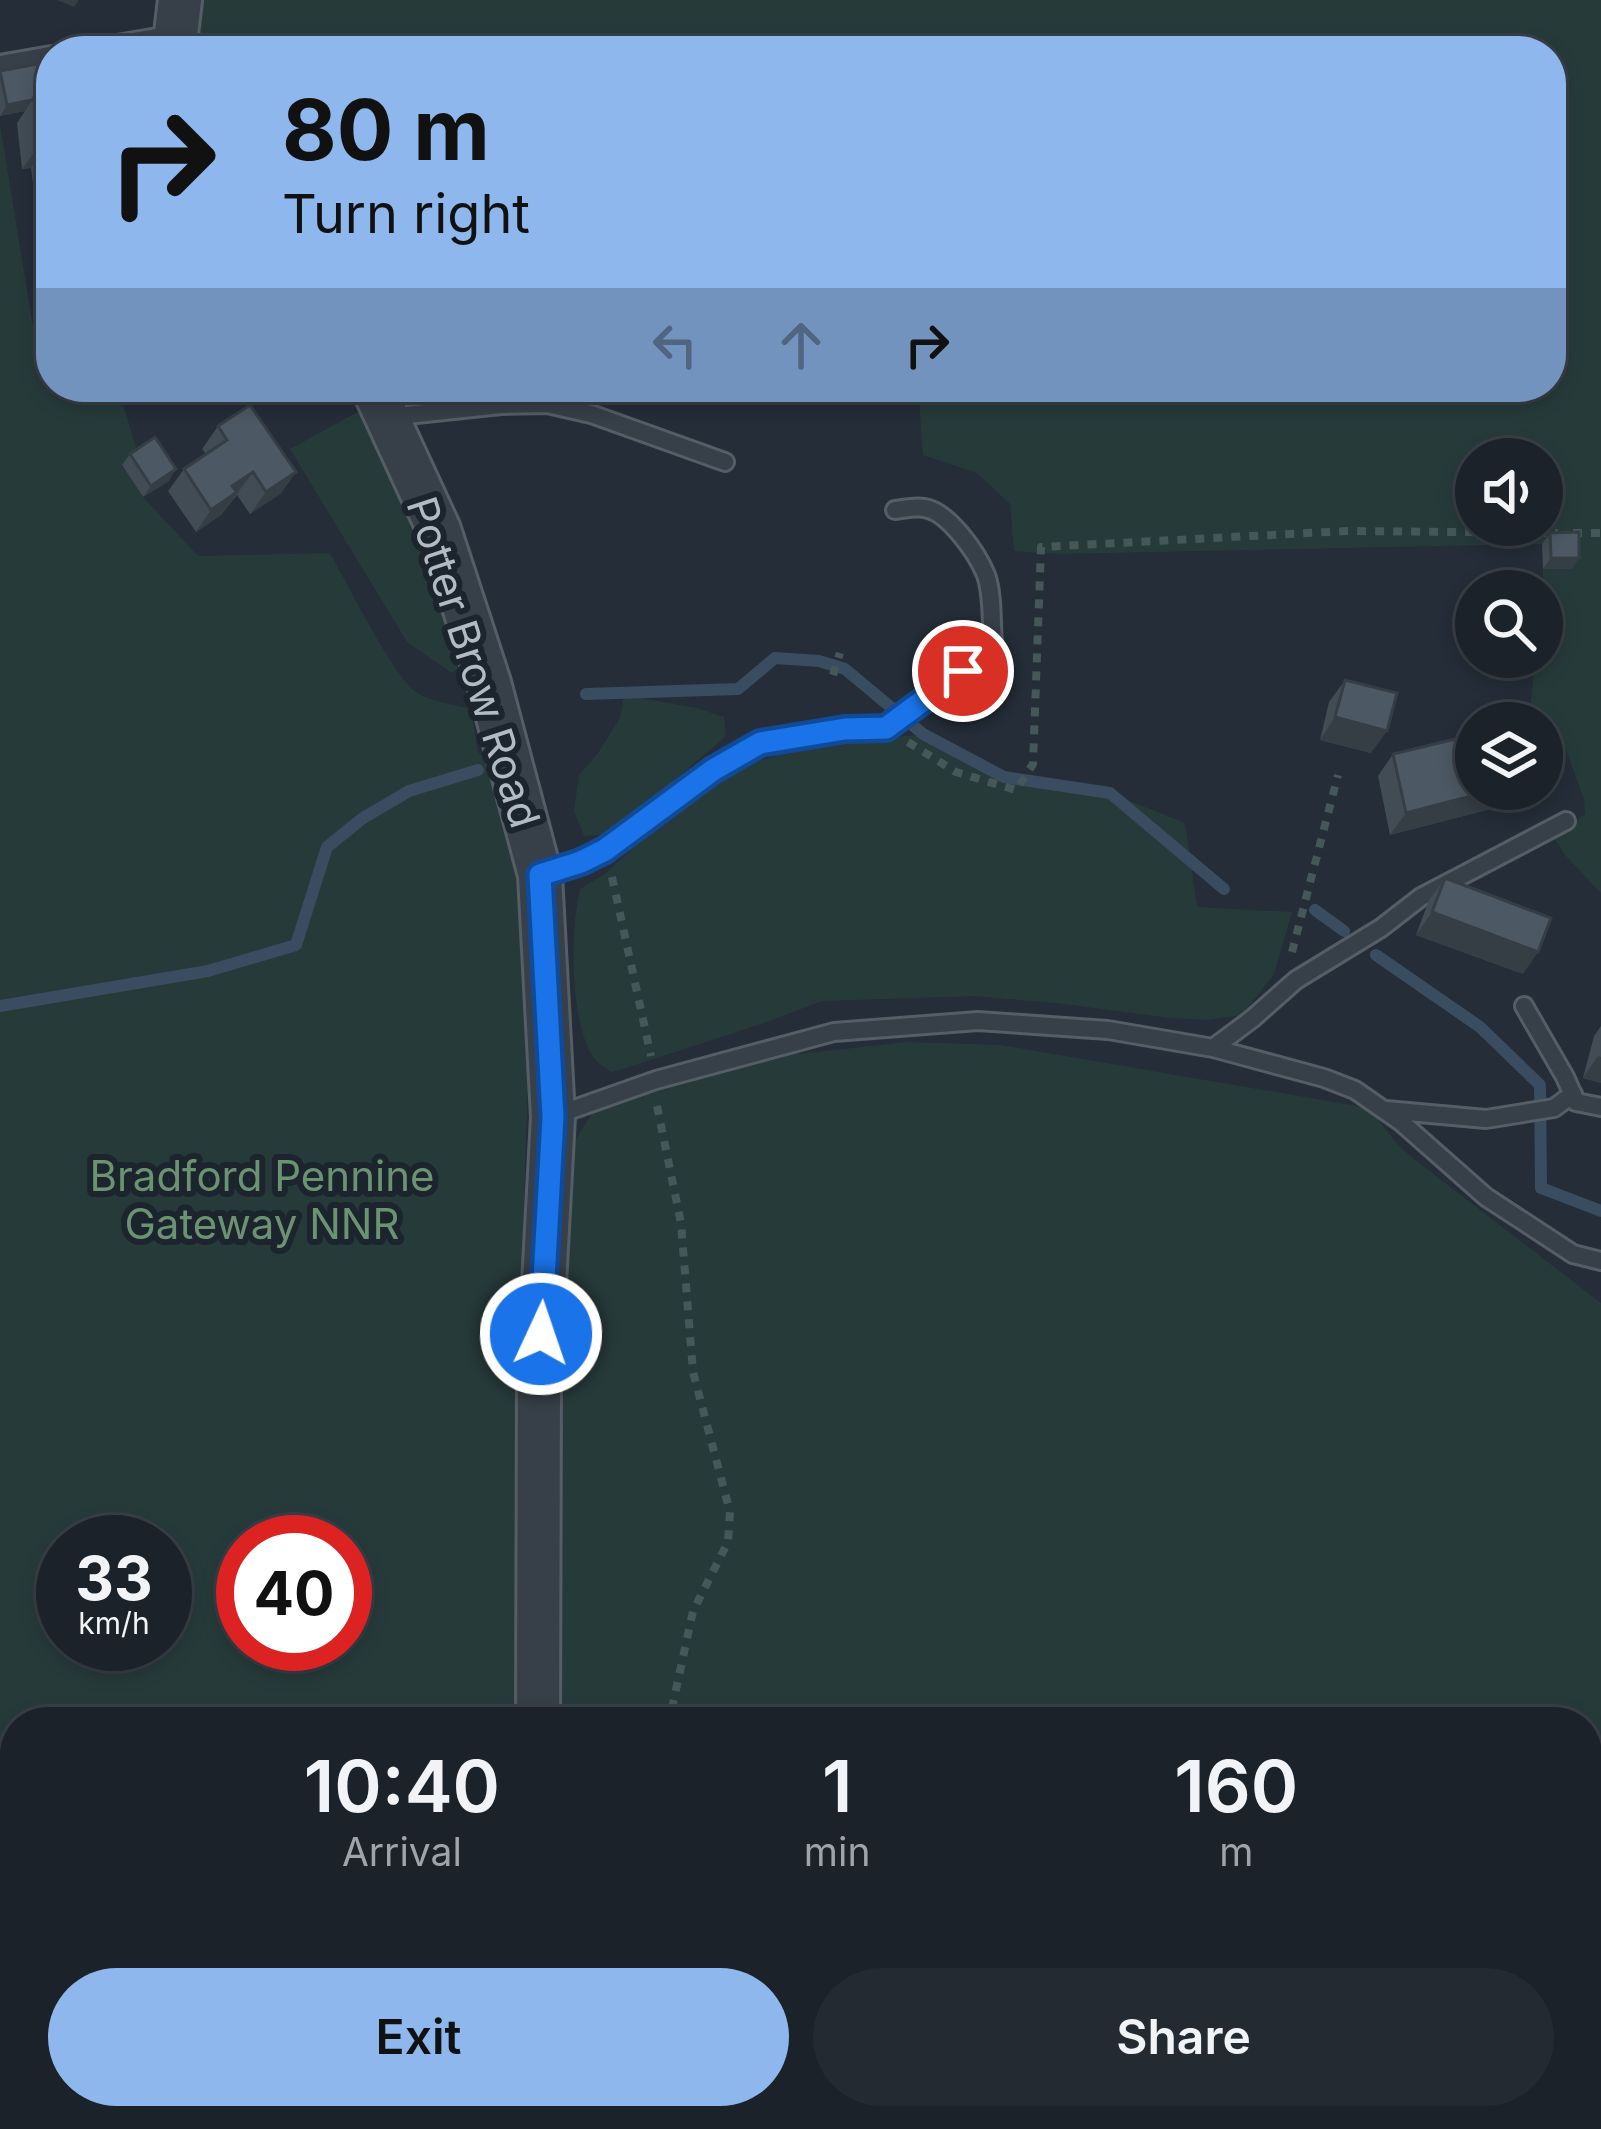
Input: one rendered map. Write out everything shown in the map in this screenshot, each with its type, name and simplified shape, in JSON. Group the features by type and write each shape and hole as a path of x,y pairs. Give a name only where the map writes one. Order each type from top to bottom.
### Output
{"street":[{"name":"Potter Brow Road","path":"380,402 439,530 489,683 540,875 553,1117 539,1377 538,1707"}],"lane":[{"path":"143,36 179,28"},
{"path":"0,64 36,58"},
{"path":"380,402 548,404 591,414 725,462"},
{"path":"540,875 605,850 713,770 760,743 891,724 963,671 992,641 986,574 947,519 925,508 895,510"},
{"path":"1213,1048 1296,980 1382,928 1420,897 1566,820"},
{"path":"1523,1006 1576,1102 1601,1107"},
{"path":"553,1117 656,1080 834,1032 978,1021 1108,1030 1213,1048 1355,1090 1486,1197 1574,1254 1601,1262"},
{"path":"1385,1110 1486,1119 1555,1108 1573,1094"}],"path":[{"path":"891,724 956,772 1016,790 1033,764 1041,547 1347,531 1601,533"},
{"path":"833,676 840,653"},
{"path":"1281,994 1338,775"},
{"path":"605,850 682,1223 693,1372 730,1512 728,1542 694,1611 672,1707"}],"green space":[{"path":"199,0 1601,0 1601,893 1554,838 1585,814 1563,741 1563,702 1531,702 1533,678 1563,678 1563,570 1543,570 1571,569 1544,546 1563,546 1563,438 1455,438 1455,546 1014,551 1010,504 977,473 923,455 919,402 1566,402 1566,36 199,36"},
{"name":"Bradford Pennine Gateway NNR","path":"0,124 36,345 36,402 122,402 138,454 122,466 143,497 198,556 330,553 407,683 428,698 471,709 478,752 489,753 520,888 529,1052 514,1506 520,1707 0,1707"},
{"path":"365,408 434,583 458,668 452,673 407,642 290,449"},
{"path":"624,695 724,717 726,736 627,821 608,834 584,836 574,811 579,775 620,718"},
{"path":"923,734 1003,776 1110,793 1185,823 1197,907 1292,912 1274,974 1242,1015 1208,1020 975,996 822,1001 623,1069 611,1072 596,1061 583,1035 575,994 573,949 580,889 737,768 796,749"},
{"path":"795,1039 799,1054 907,1042 1001,1045 1369,1108 1414,1159 1601,1303 1601,1707 553,1707 550,1587 571,1148 590,1116 604,1104"}],"building":[{"path":"36,64 32,100 7,105 0,71"},
{"path":"250,405 296,472 266,492 253,472 232,486 237,492 211,510 184,469 227,440 218,426"},
{"path":"155,437 176,469 151,486 130,454"},
{"path":"1579,532 1579,558 1551,558 1551,546 1563,546 1563,533"},
{"path":"1345,680 1397,693 1387,731 1335,717"},
{"path":"1455,739 1455,800 1406,813 1393,754"},
{"path":"1445,878 1551,918 1538,952 1432,912"}],"waterway":[{"path":"586,694 738,689 775,658 819,661 845,669 923,734 1004,777 1110,793 1224,889"},
{"path":"0,1006 208,971 296,945 327,847 363,818 409,791 478,770"},
{"path":"1315,910 1344,931"},
{"path":"1376,955 1480,1027 1540,1085 1541,1188 1601,1211"}],"route":[{"path":"541,1334 553,1117 540,875 605,850 713,770 760,743 845,729 886,728 963,671"}]}
